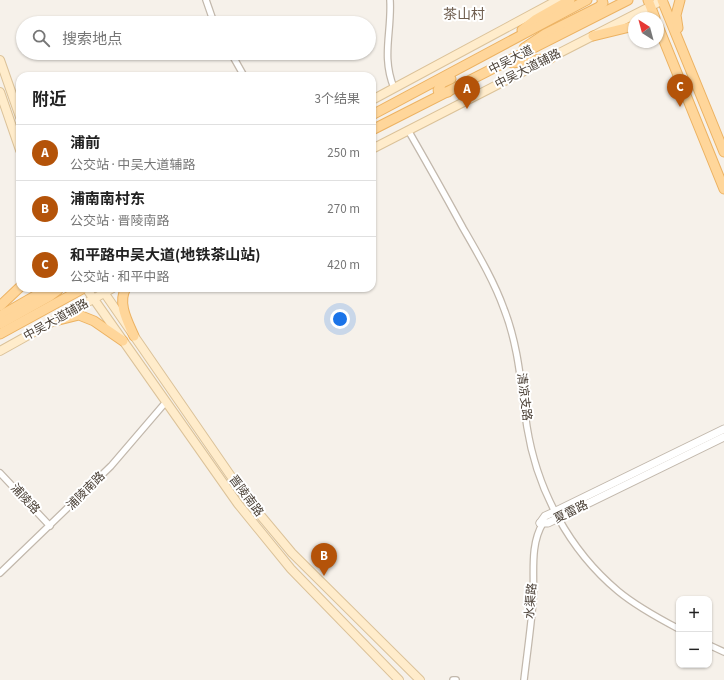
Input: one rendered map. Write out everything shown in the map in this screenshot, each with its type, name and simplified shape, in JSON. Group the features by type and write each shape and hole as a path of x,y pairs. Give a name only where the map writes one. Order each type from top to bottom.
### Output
{"main road":[{"path":"376,98 558,0"},
{"path":"506,44 535,20 570,0"},
{"name":"中吴大道","path":"376,113 587,0"},
{"path":"484,74 545,34 599,8 603,3 602,0"},
{"name":"中吴大道","path":"376,128 628,0"},
{"path":"662,0 724,152"},
{"name":"中吴大道辅路","path":"376,147 593,36 649,3 662,0"},
{"path":"680,0 676,15 680,41"},
{"path":"449,92 439,93 438,90 442,83 495,55 536,27"},
{"path":"593,36 628,27"},
{"path":"664,41 724,189"},
{"path":"663,48 675,69"},
{"path":"504,64 551,58"},
{"path":"0,60 16,106"},
{"path":"0,92 16,138"},
{"path":"376,122 401,110 406,104 405,102 397,102"},
{"path":"0,300 16,291"},
{"path":"0,306 16,292"},
{"path":"0,316 41,292"},
{"path":"0,324 55,292"},
{"path":"0,334 78,292"},
{"name":"晋陵南路","path":"88,292 165,403 238,504 291,569 399,680"},
{"name":"中吴大道辅路","path":"0,351 93,299 100,292"},
{"name":"晋陵南路","path":"103,292 246,498 282,540 420,680"},
{"path":"124,292 123,310 134,336"},
{"path":"55,321 80,315 94,320 123,341"},
{"path":"0,340 6,336 13,327"}],"street":[{"path":"206,0 212,16"},
{"path":"390,0 391,12 387,61 394,88"},
{"path":"235,60 242,72"},
{"name":"清凉支路","path":"408,130 472,242 504,308 519,362 528,428 536,463 554,512 575,544 617,590 642,609 676,627"},
{"name":"浦陵南路","path":"0,573 111,466 165,403"},
{"name":"夏雷路","path":"724,429 545,516 540,523 558,518 724,437"},
{"name":"浦陵路","path":"0,473 50,526"},
{"name":"水渠路","path":"524,680 533,601 534,553 539,530 544,523"},
{"path":"712,646 723,651"}],"place":[{"name":"和平路中吴大道(地铁茶山站)","path":"680,107"},
{"name":"浦前","path":"467,109"},
{"name":"浦南南村东","path":"324,576"}],"district":[{"name":"茶山村","path":"464,15"}]}
